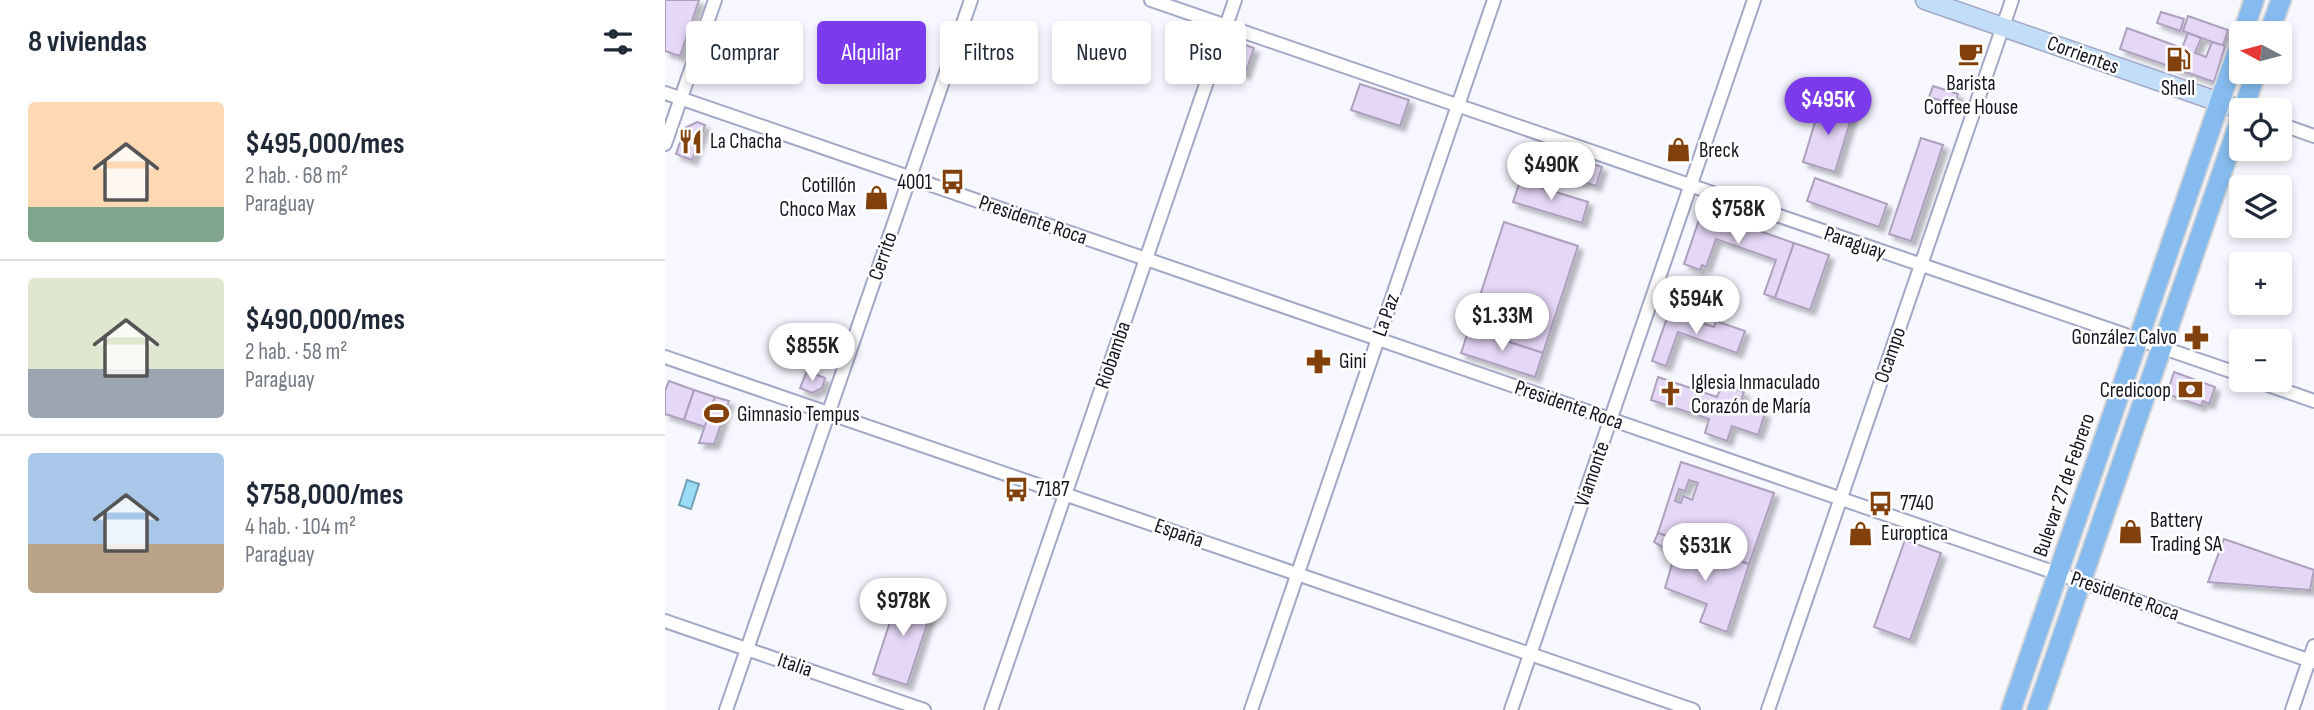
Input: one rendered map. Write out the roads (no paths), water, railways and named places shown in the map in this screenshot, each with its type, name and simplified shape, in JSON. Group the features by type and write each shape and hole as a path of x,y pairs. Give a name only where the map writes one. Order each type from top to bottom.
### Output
{"main road":[{"name":"Corrientes","path":"1925,0 2229,107"},
{"name":"Bulevar 27 de Febrero","path":"2247,21 2255,0"},
{"path":"2273,21 2281,0"},
{"name":"Bulevar 27 de Febrero","path":"2011,710 2229,73"},
{"path":"2037,710 2229,150"}],"street":[{"path":"665,145 715,0"},
{"name":"Cerrito","path":"726,710 971,0"},
{"name":"Paraguay","path":"1151,0 1212,21"},
{"name":"Riobamba","path":"1228,21 1235,0"},
{"name":"La Paz","path":"1251,710 1494,0"},
{"name":"Viamonte","path":"1511,710 1754,0"},
{"name":"Ocampo","path":"1768,710 2012,0"},
{"name":"Paraguay","path":"1246,33 2229,372"},
{"name":"Riobamba","path":"991,710 1206,84"},
{"name":"Presidente Roca","path":"665,93 2312,661"},
{"path":"2292,128 2314,136"},
{"name":"España","path":"665,357 1693,710"},
{"path":"2288,392 2314,401"},
{"name":"Italia","path":"665,621 924,710"},
{"path":"2292,710 2312,661 2314,646"}],"water":[{"path":"687,480 699,484 691,509 679,505"}],"place":[{"name":"Barista Coffee House","path":"1971,54"},
{"name":"Shell","path":"2178,59"},
{"name":"La Chacha","path":"690,141"},
{"name":"Breck","path":"1679,150"},
{"name":"4001","path":"952,182"},
{"name":"Cotillón Choco Max","path":"876,197"},
{"name":"González Calvo","path":"2197,337"},
{"name":"Gini","path":"1319,361"},
{"name":"Credicoop","path":"2191,390"},
{"name":"Iglesia Inmaculado Corazón de María","path":"1671,394"},
{"name":"Gimnasio Tempus","path":"717,414"},
{"name":"7187","path":"1016,489"},
{"name":"7740","path":"1880,503"},
{"name":"Battery Trading SA","path":"2130,532"},
{"name":"Europtica","path":"1861,533"}]}
